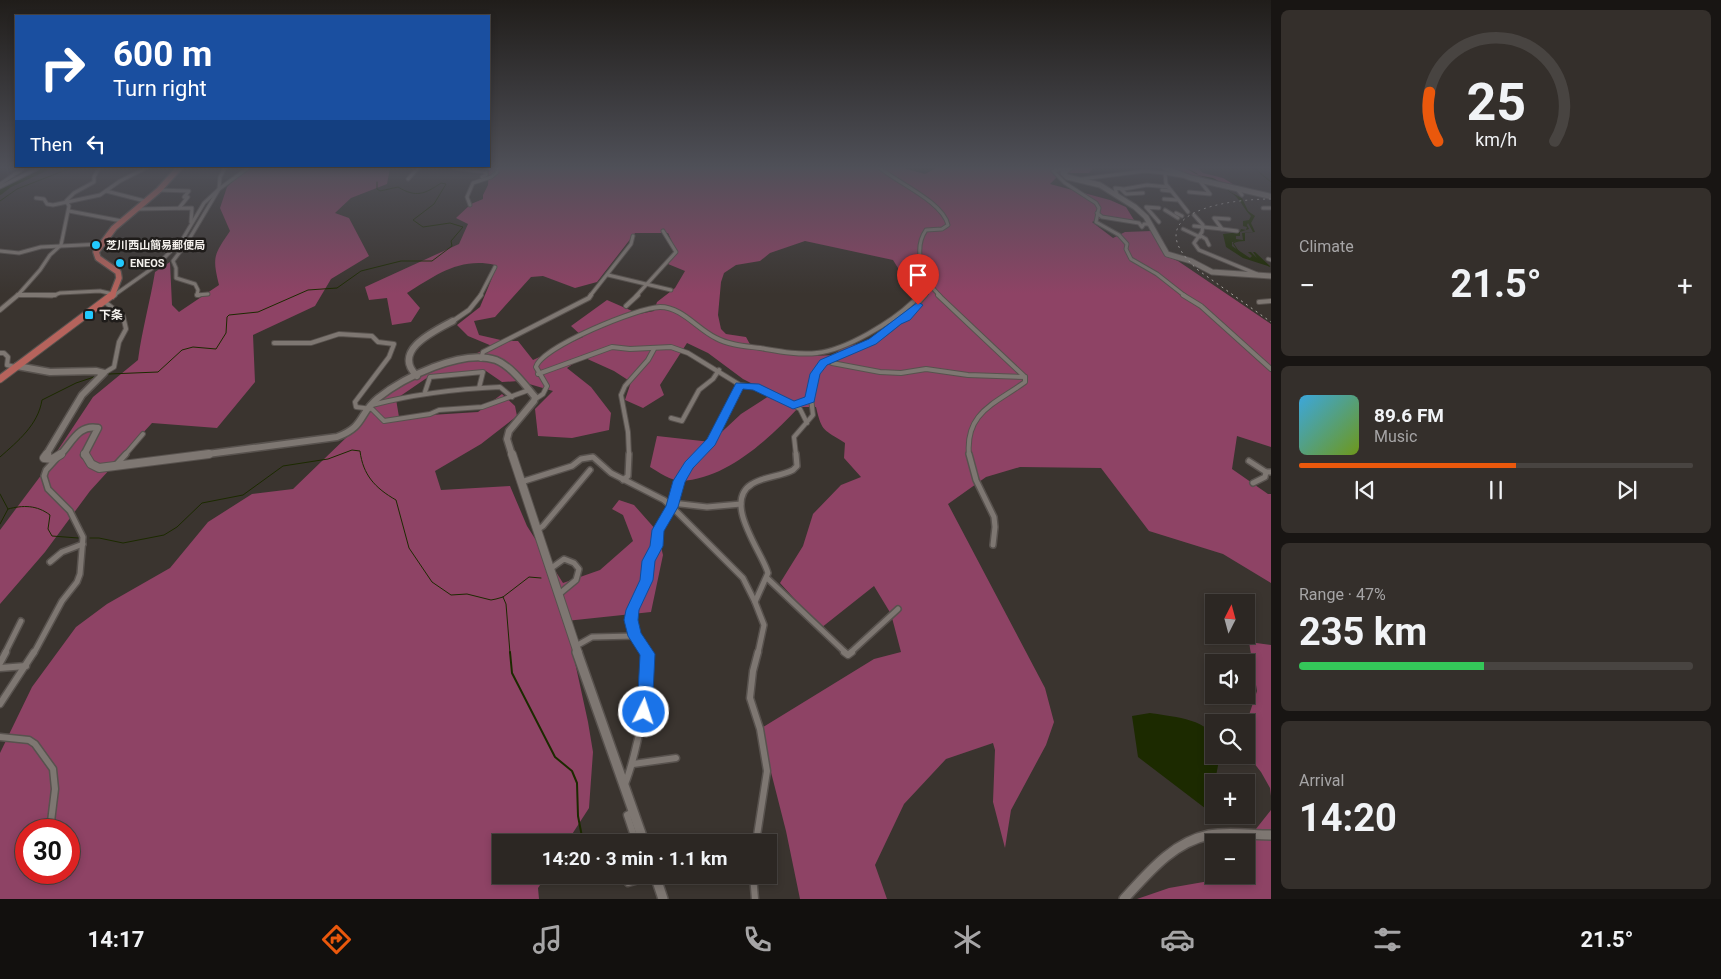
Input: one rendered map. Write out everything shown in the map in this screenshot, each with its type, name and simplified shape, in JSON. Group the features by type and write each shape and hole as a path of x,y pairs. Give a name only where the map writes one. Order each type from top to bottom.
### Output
{"main road":[{"path":"0,379 109,298 119,276 117,271 96,256 96,252 110,232 134,210"}],"street":[{"path":"191,226 194,210"},
{"path":"109,298 158,265 173,247 182,240 200,210"},
{"path":"206,210 191,235 189,242 177,252 173,260 176,268 176,278 195,284 198,290 197,295 208,294"},
{"path":"938,210 946,216 948,225 942,230 926,230 921,236 917,250 930,288 1025,378"},
{"path":"1098,210 1096,222 1119,235 1127,244 1126,249 1131,259 1201,306 1271,369"},
{"path":"1139,210 1150,224 1164,250 1172,256 1191,261 1212,272 1270,277"},
{"path":"1148,210 1158,222"},
{"path":"1164,210 1178,218"},
{"path":"0,310 18,296 61,245 69,212 82,213 104,220 122,221"},
{"path":"1097,213 1102,216 1139,223 1142,227 1144,227 1144,224 1150,224"},
{"path":"1176,213 1182,216"},
{"path":"1194,215 1203,221 1204,227 1194,243 1199,250 1261,276"},
{"path":"1222,229 1214,218 1229,219"},
{"path":"1194,226 1237,231"},
{"path":"1183,229 1206,239 1209,245"},
{"path":"626,306 648,285 676,252 663,231"},
{"path":"481,359 483,352 589,298 631,244 632,236"},
{"path":"0,251 19,253 41,247 126,241 173,247"},
{"path":"416,376 409,368 408,363 414,347 422,339 474,307 495,267"},
{"path":"608,275 671,290"},
{"path":"754,602 767,578 768,570 754,545 740,504 744,490 758,480 795,469 798,461 794,437 813,415 810,400 815,374 823,362 872,342 897,322 906,318 930,288"},
{"path":"18,296 52,296 70,292 100,292 109,298 124,316 126,329 121,335 115,351 114,367 104,373 82,395 44,458 51,460 58,457"},
{"path":"1259,302 1271,301"},
{"path":"641,834 508,446 507,435 534,400 543,394 547,386 538,374 537,364 539,360 568,341 603,325 654,308 667,309 683,315 712,335 729,343 814,354 833,350 904,312 913,302"},
{"path":"274,342 311,343 339,334 372,336 378,342 394,344 389,357 355,402 356,407 370,407 425,392 479,388 500,387 512,396"},
{"path":"538,374 612,346 630,349 654,349 665,346 683,350 719,370 740,386 755,387 793,405 802,412 807,423"},
{"path":"623,480 628,476 629,458 627,420 622,402 622,392 628,382 650,359 654,349"},
{"path":"0,353 4,353 8,357 7,365 50,372 96,370 104,373"},
{"path":"0,704 26,666 62,601 77,582 80,574 83,537 70,511 48,489 44,476 46,470 81,430 91,426 98,428 85,450 86,459 99,468 336,437 358,427 370,407 381,396 416,376 455,360 481,359 498,362 530,390 535,396 534,400"},
{"path":"828,360 832,363 880,372 901,373 933,369 968,375 1025,378"},
{"path":"671,418 682,421 700,390 713,380 719,370"},
{"path":"425,392 430,377 483,372 479,388"},
{"path":"993,545 996,524 978,485 967,436 970,428 982,414 1025,382 1025,378"},
{"path":"624,786 633,764 644,712 648,665 648,654 635,636 631,620 632,610 646,580 649,561 656,546 658,530 672,505 679,481 689,465 711,442 740,386"},
{"path":"370,407 384,421 430,414 439,410 482,407 530,390"},
{"path":"793,405 810,400"},
{"path":"114,467 143,434"},
{"path":"521,482 572,466 581,458 596,459 604,468 623,480 672,505 744,578 764,625 753,671 750,698 760,729 767,771 757,834"},
{"path":"1249,461 1269,472 1265,477 1253,483"},
{"path":"536,531 543,526 590,470"},
{"path":"672,505 707,507 740,504"},
{"path":"50,562 62,552 83,544"},
{"path":"549,570 564,559 574,563 579,569 576,580 558,594"},
{"path":"767,578 848,655 898,609"},
{"path":"0,663 21,622"},
{"path":"576,646 592,637 635,636"},
{"path":"0,668 26,666"},
{"path":"0,737 29,740 35,744 53,769 55,790 51,819"},
{"path":"633,764 676,758"},
{"path":"633,812 627,815 633,834"},
{"path":"1124,899 1174,848 1192,839 1223,834 1271,835"},
{"path":"658,884 664,899"},
{"path":"754,884 755,899"}],"shaded area":[{"path":"221,210 338,210 335,213 349,218 369,256 331,279 315,306 253,335 255,382 217,428 152,423 90,491 45,552 0,604 0,530 42,474 93,397 138,360 155,272 170,262 172,305 179,312 219,285 215,261 216,256 230,231"},
{"path":"465,210 1128,210 1134,220 1104,217 1092,222 1113,238 1125,232 1151,231 1166,256 1178,261 1271,324 1271,447 1237,436 1232,469 1268,494 1271,494 1271,583 1223,554 1149,531 1101,468 1020,467 986,477 948,504 1045,688 1054,722 1046,745 1011,810 1005,848 993,802 995,750 993,743 946,759 904,804 875,865 887,899 800,899 786,831 760,729 874,659 901,652 891,614 874,586 821,628 780,583 803,546 813,514 841,485 861,477 844,458 845,443 822,426 816,407 799,407 761,444 731,465 715,473 698,479 681,481 661,474 650,467 657,436 711,442 741,414 772,394 743,379 708,353 687,343 660,385 664,395 643,408 625,400 631,382 614,371 583,357 567,368 591,387 611,413 609,430 572,438 538,436 535,409 553,391 519,381 502,382 486,371 431,375 396,399 399,417 478,412 502,394 515,406 517,416 481,444 435,471 441,490 510,486 527,526 563,583 600,570 633,541 623,515 612,509 619,500 634,505 657,531 663,555 651,612 566,621 593,752 589,808 572,834 492,834 492,884 541,884 538,888 539,899 0,899 0,753 32,687 76,627 107,604 170,568 208,522 252,494 293,489 351,433 380,396 410,377 456,363 492,346 468,336 457,325 480,307 492,278 495,265 482,263 459,266 438,275 407,293 420,308 411,322 392,325 387,298 369,300 365,287 459,244 468,224 456,218","holes":["635,233 668,233 675,248 668,264 685,271 675,288 657,302 654,311 639,314 607,300 571,326 583,337 533,360 518,341 505,341 479,335 474,321 495,317 531,277 543,276 575,288 597,282","805,241 893,260 898,268 898,280 929,294 911,316 870,341 844,347 833,355 814,356 752,348 746,337 726,334 721,329 718,315 721,282 724,273 736,265 760,261 770,253"]},
{"path":"1245,210 1248,210 1255,216 1251,223 1255,232 1245,233 1245,241 1232,242 1232,246 1250,258 1252,256 1248,252 1251,252 1257,258 1253,252 1255,252 1271,267 1243,258 1226,247 1223,234 1240,232 1240,236 1236,236 1236,239 1243,240 1242,233 1253,232 1248,223 1249,229 1246,230 1247,227 1243,226 1243,221 1249,220 1251,216"},
{"path":"1249,644 1271,645 1271,796 1270,788 1255,764 1255,714 1249,714 1253,704 1255,704 1257,691 1255,654 1251,654"},
{"path":"1150,713 1186,719 1205,727 1205,764 1218,764 1216,774 1205,774 1205,808 1138,757 1132,716"},
{"path":"1271,810 1271,899 1137,899 1169,888 1205,882 1205,884 1255,884 1255,834 1252,834"}],"waterway":[{"path":"109,374 158,372 182,350 193,347 216,349 226,333 227,317 229,315 258,312 308,290 337,288 361,271 401,261 432,261 452,246 451,241 463,227 450,223 423,227 413,220 426,210"},
{"path":"1238,241 1233,243 1239,252"},
{"path":"0,457 32,425 42,400 76,383 97,376"},
{"path":"90,538 123,543 164,535 177,527 202,503 243,495 283,466 328,459 352,450 360,451 364,467 371,480 382,491 396,500 409,548 432,582 451,595 467,594 491,600 503,597"},
{"path":"0,494 8,509"},
{"path":"8,509 19,507 40,509 50,515 48,529 52,536 78,538"},
{"path":"0,524 8,509"},
{"path":"503,597 529,577 541,578"},
{"path":"503,597 506,604 510,653"},
{"path":"510,652 512,673 555,757 572,771 577,783 578,816 581,834"}],"railway":[{"path":"1202,210 1181,222 1176,234 1181,250 1198,270 1271,322"}],"place":[{"name":"芝川西山簡易郵便局","path":"96,245"},
{"name":"ENEOS","path":"120,263"},
{"name":"下条","path":"89,315"}],"route":[{"path":"644,712 648,654 635,636 631,620 632,610 646,580 649,561 656,546 658,530 672,507 679,481 689,465 711,442 740,386 755,387 793,405 810,400 815,374 823,362 872,342 887,329 906,318 918,305"}]}
